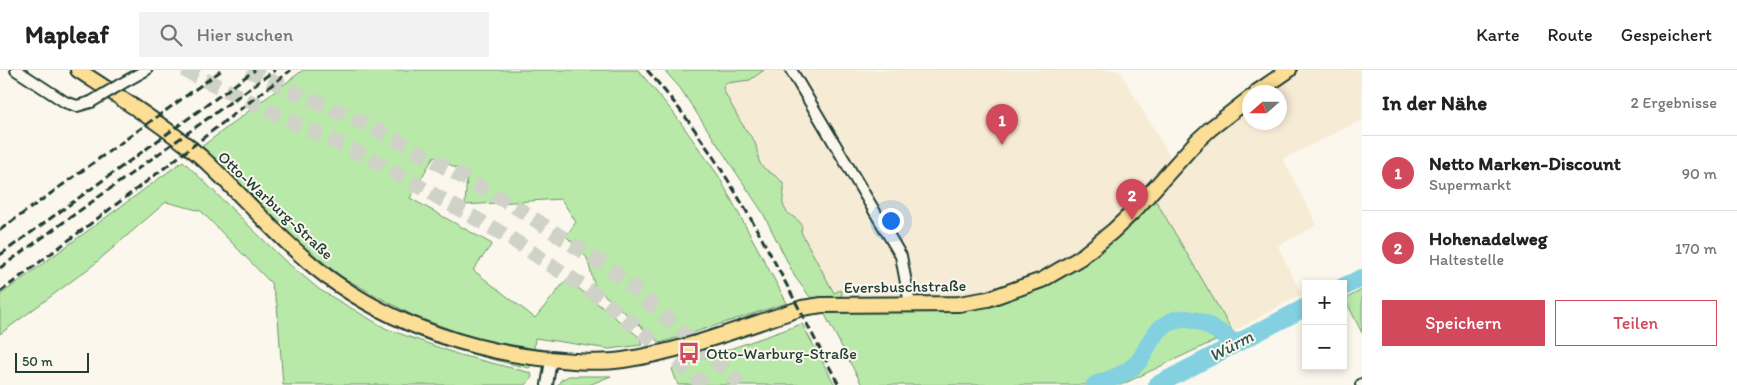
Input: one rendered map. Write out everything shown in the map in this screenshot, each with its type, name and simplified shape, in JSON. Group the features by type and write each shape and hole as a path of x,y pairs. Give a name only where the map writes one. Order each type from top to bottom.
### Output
{"main road":[{"name":"Otto-Warburg-Straße","path":"78,70 132,106 199,156 293,247 326,276 360,298 396,317 469,344 510,354 551,360"},
{"path":"1267,85 1289,70"},
{"name":"Eversbuschstraße","path":"551,360 608,362 658,355 802,308 822,305 959,304 975,302 1019,289 1042,280 1067,266 1113,231 1134,211 1196,141 1242,104"}],"street":[{"path":"16,70 65,102 77,106 91,102 146,70"},
{"path":"791,70 901,256 910,304"},
{"path":"547,385 551,360"}],"shaded area":[{"path":"703,70 1119,70 1171,158 1182,157 1242,109 1242,130 1287,130 1287,85 1274,85 1295,70 1362,70 1362,120 1283,159 1317,225 1278,246 1301,294 1233,332 1156,201 1126,230 1040,289 974,310 823,311"}],"green space":[{"path":"303,70 638,70 673,112 718,175 787,303 660,343 595,287 587,258 566,236 576,222 561,199 465,205 467,174 434,156 410,198 492,244 473,270 535,318 567,279 638,336 642,345 609,349 535,338 534,349 474,338 414,316 342,277 295,239 200,148"},
{"path":"664,70 764,70 750,80 727,83 723,87 725,93 740,121 754,141 761,165 777,177 784,186 783,203 785,209 801,224 801,232 834,293 840,290 842,293 841,298 818,299 810,297 795,277 763,213 680,88"},
{"path":"183,161 283,259 320,290 387,329 460,355 531,373 532,377 526,385 283,385 277,304 271,283 201,211 166,202 92,266 0,334 0,295"},
{"path":"1156,201 1233,332 1121,385 862,385 823,311 974,310 1040,289 1126,230"},
{"path":"1362,290 1362,333 1347,303 1347,298"},
{"path":"393,321 503,359 532,365 529,368 459,350 409,331 392,323"},
{"path":"802,324 835,385 678,385 672,369"},
{"path":"569,376 611,376 589,385 558,385 561,380"}],"waterway":[{"name":"Würm","path":"1347,285 1362,278"},
{"name":"Würm","path":"1157,385 1302,309"},
{"path":"1095,385 1118,376 1135,366 1157,332 1167,324 1177,320 1197,321 1207,325 1235,343"}],"tunnel":[{"path":"184,70 373,160 510,238 601,298 704,385"},
{"path":"248,70 390,136 519,209 617,274 740,385"}],"railway":[{"path":"0,230 222,70"},
{"path":"0,255 255,70"},
{"path":"0,268 275,70"},
{"path":"0,292 291,70"},
{"path":"647,70 695,130 739,198 839,385"}],"place":[{"name":"Netto Marken-Discount","path":"1002,145"},
{"name":"Hohenadelweg","path":"1132,220"},
{"name":"Otto-Warburg-Straße","path":"689,353"}]}
